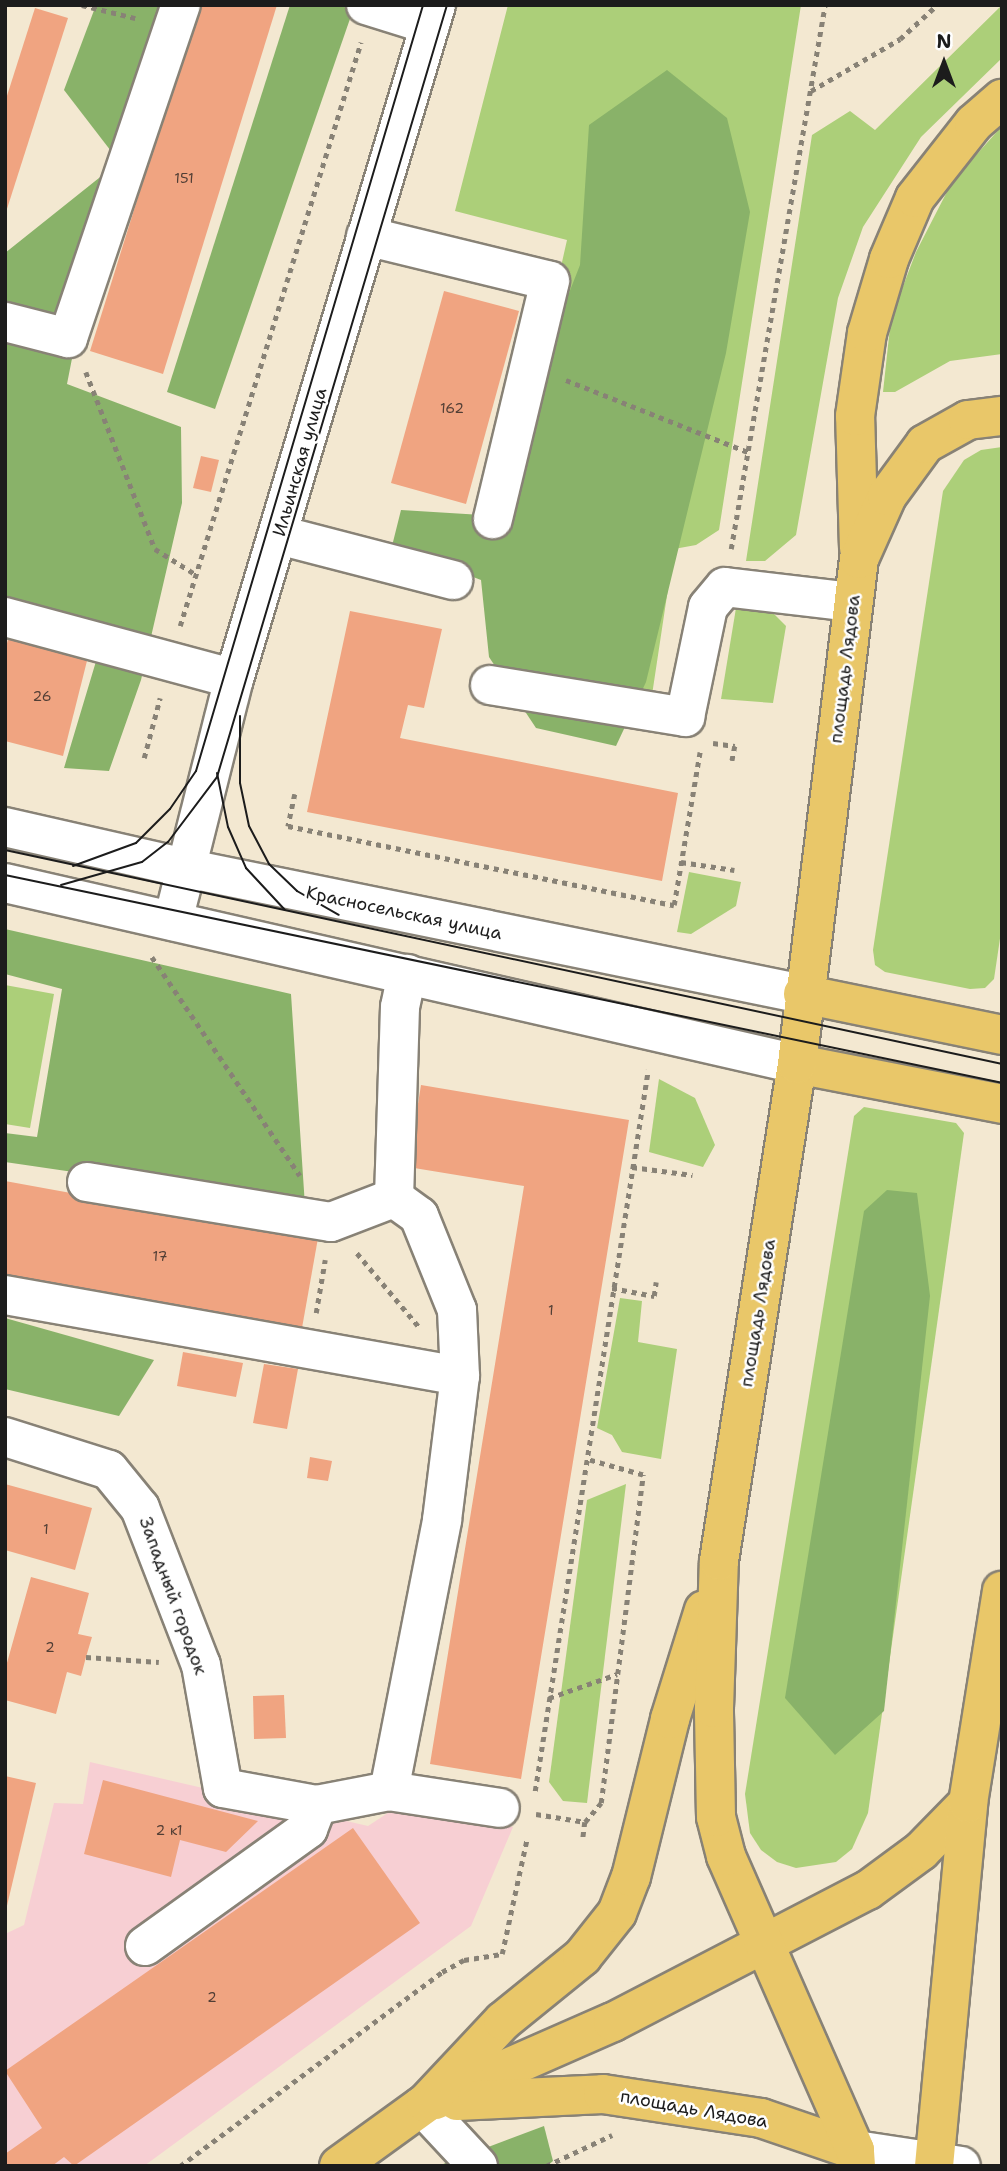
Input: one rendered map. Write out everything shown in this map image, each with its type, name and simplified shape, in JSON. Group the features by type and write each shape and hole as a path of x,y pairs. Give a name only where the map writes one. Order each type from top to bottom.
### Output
{"main road":[{"path":"859,559 855,416 867,333 889,259 915,198 974,123 1002,99"},
{"name":"площадь Лядова","path":"856,2158 726,1856 716,1818 714,1708 719,1561 797,1065 803,994 859,559 887,496 925,444 968,420 1002,416"},
{"path":"803,994 1002,1035"},
{"path":"797,1065 1002,1104"},
{"name":"площадь Лядова","path":"424,2105 503,2021 582,1957 617,1913 631,1877 670,1719 719,1561"},
{"path":"943,2164 968,1803 1002,1591"},
{"path":"339,2166 424,2105 531,2062 868,1890 921,1850 968,1803"},
{"name":"площадь Лядова","path":"424,2105 603,2094 761,2118 856,2158"}],"street":[{"path":"369,6 433,15"},
{"name":"Ильинская улица","path":"173,921 234,679 433,15"},
{"path":"5,322 68,338 177,17"},
{"path":"366,236 550,281 493,519"},
{"path":"279,535 453,580"},
{"path":"490,685 684,718 708,607 725,587 853,601"},
{"path":"5,617 171,659 234,679"},
{"name":"Красносельская улица","path":"5,827 185,868 803,994"},
{"path":"5,884 797,1065"},
{"path":"394,1198 400,1007 407,974"},
{"path":"87,1182 331,1222 394,1198"},
{"path":"389,1791 442,1520 460,1376 457,1310 419,1216 394,1198"},
{"path":"5,1295 460,1376"},
{"name":"Западный городок","path":"5,1437 58,1450 109,1470 140,1508 201,1665 223,1788 317,1805"},
{"path":"145,1946 308,1829 317,1805 389,1791 516,1811"},
{"path":"424,2105 478,2166"},
{"path":"856,2158 943,2164"}],"path":[{"path":"82,5 177,17"},
{"path":"725,587 825,5"},
{"path":"810,91 900,39 937,5"},
{"path":"144,758 195,574 369,6"},
{"path":"68,338 84,366 155,549 195,574"},
{"path":"530,365 748,452"},
{"path":"295,794 288,826 674,905 702,741 734,746 732,761"},
{"path":"681,862 734,870"},
{"path":"148,952 331,1222 460,1376"},
{"path":"180,2166 442,1972 464,1960 502,1954 516,1811 549,1698 649,1065"},
{"path":"632,1167 692,1175"},
{"path":"310,1349 331,1222"},
{"path":"612,1289 654,1296 656,1282"},
{"path":"583,1838 585,1822 601,1803 643,1475 586,1460"},
{"path":"86,1657 201,1665"},
{"path":"549,1698 617,1674"},
{"path":"516,1811 585,1822"},
{"path":"547,2166 618,2132"}],"shaded area":[{"path":"90,1762 368,1826 400,1805 513,1827 471,1926 144,2166 5,2166 5,1934 24,1925 54,1803 83,1804"}],"green space":[{"path":"96,5 177,5 114,155 64,90"},
{"path":"290,5 342,5 352,13 215,409 167,392"},
{"path":"508,5 801,5 719,530 696,545 674,549 652,695 510,681 502,528 567,240 455,211"},
{"path":"1002,5 1002,58 921,137 863,227 838,298 796,535 765,561 746,561 812,135 850,111 875,130"},
{"path":"667,70 727,118 750,212 726,353 646,682 616,746 536,728 489,657 481,580 392,546 401,510 482,515 580,265 589,125"},
{"path":"1002,126 1002,354 950,361 895,392 883,392 891,318 916,252 952,182"},
{"path":"109,170 67,384 181,427 182,503 141,680 109,771 64,768 103,638 5,626 5,253"},
{"path":"1002,447 1002,925 994,979 985,988 970,989 885,972 875,965 873,950 943,491 964,460 981,450"},
{"path":"736,608 771,611 786,626 773,703 721,699"},
{"path":"689,872 741,882 736,906 691,934 677,932"},
{"path":"5,929 291,994 305,1206 5,1162 5,1133 37,1137 62,989 5,974"},
{"path":"5,985 54,994 30,1128 5,1124"},
{"path":"659,1079 695,1098 715,1145 703,1167 649,1152"},
{"path":"864,1107 956,1123 964,1133 868,1813 852,1849 836,1862 796,1868 777,1862 761,1850 750,1833 745,1794 854,1116"},
{"path":"887,1190 917,1193 930,1296 884,1711 835,1755 785,1698 864,1211"},
{"path":"620,1298 642,1301 638,1342 677,1349 661,1459 622,1452 612,1435 597,1428"},
{"path":"5,1318 154,1360 119,1416 5,1389"},
{"path":"626,1484 587,1803 563,1801 549,1782 587,1500"},
{"path":"544,2126 553,2161 547,2166 438,2166"}],"building":[{"path":"198,5 277,5 163,374 90,351"},
{"path":"35,8 68,18 6,212 5,102"},
{"path":"444,291 519,311 466,504 391,483"},
{"path":"201,456 219,460 211,492 193,488"},
{"path":"350,611 442,629 424,708 408,705 400,738 678,793 662,881 307,812"},
{"path":"12,624 91,645 63,756 5,741 5,651"},
{"path":"421,1085 629,1120 521,1779 430,1764 524,1186 408,1167"},
{"path":"5,1181 318,1238 302,1328 5,1274"},
{"path":"183,1352 243,1363 236,1397 177,1386"},
{"path":"264,1364 298,1369 287,1429 253,1423"},
{"path":"310,1457 332,1461 328,1481 307,1478"},
{"path":"5,1484 92,1508 75,1570 5,1550"},
{"path":"31,1577 89,1593 78,1634 92,1637 81,1676 67,1672 56,1714 5,1700 5,1670"},
{"path":"284,1695 286,1738 254,1739 253,1696"},
{"path":"5,1776 36,1783 6,1910 5,1910"},
{"path":"103,1780 258,1821 226,1852 180,1840 171,1877 84,1854"},
{"path":"353,1828 420,1923 74,2166 64,2157 52,2166 5,2166 5,2154 42,2128 5,2071"}],"tram line":[{"path":"73,866 136,843 170,809 196,771 423,5"},
{"path":"61,885 142,862 168,842 217,777 447,5"},
{"path":"240,716 240,783 249,826 269,864 297,891 339,915"},
{"path":"217,773 228,827 246,868 285,910"},
{"path":"5,850 1002,1064"},
{"path":"5,875 1002,1083"}]}
